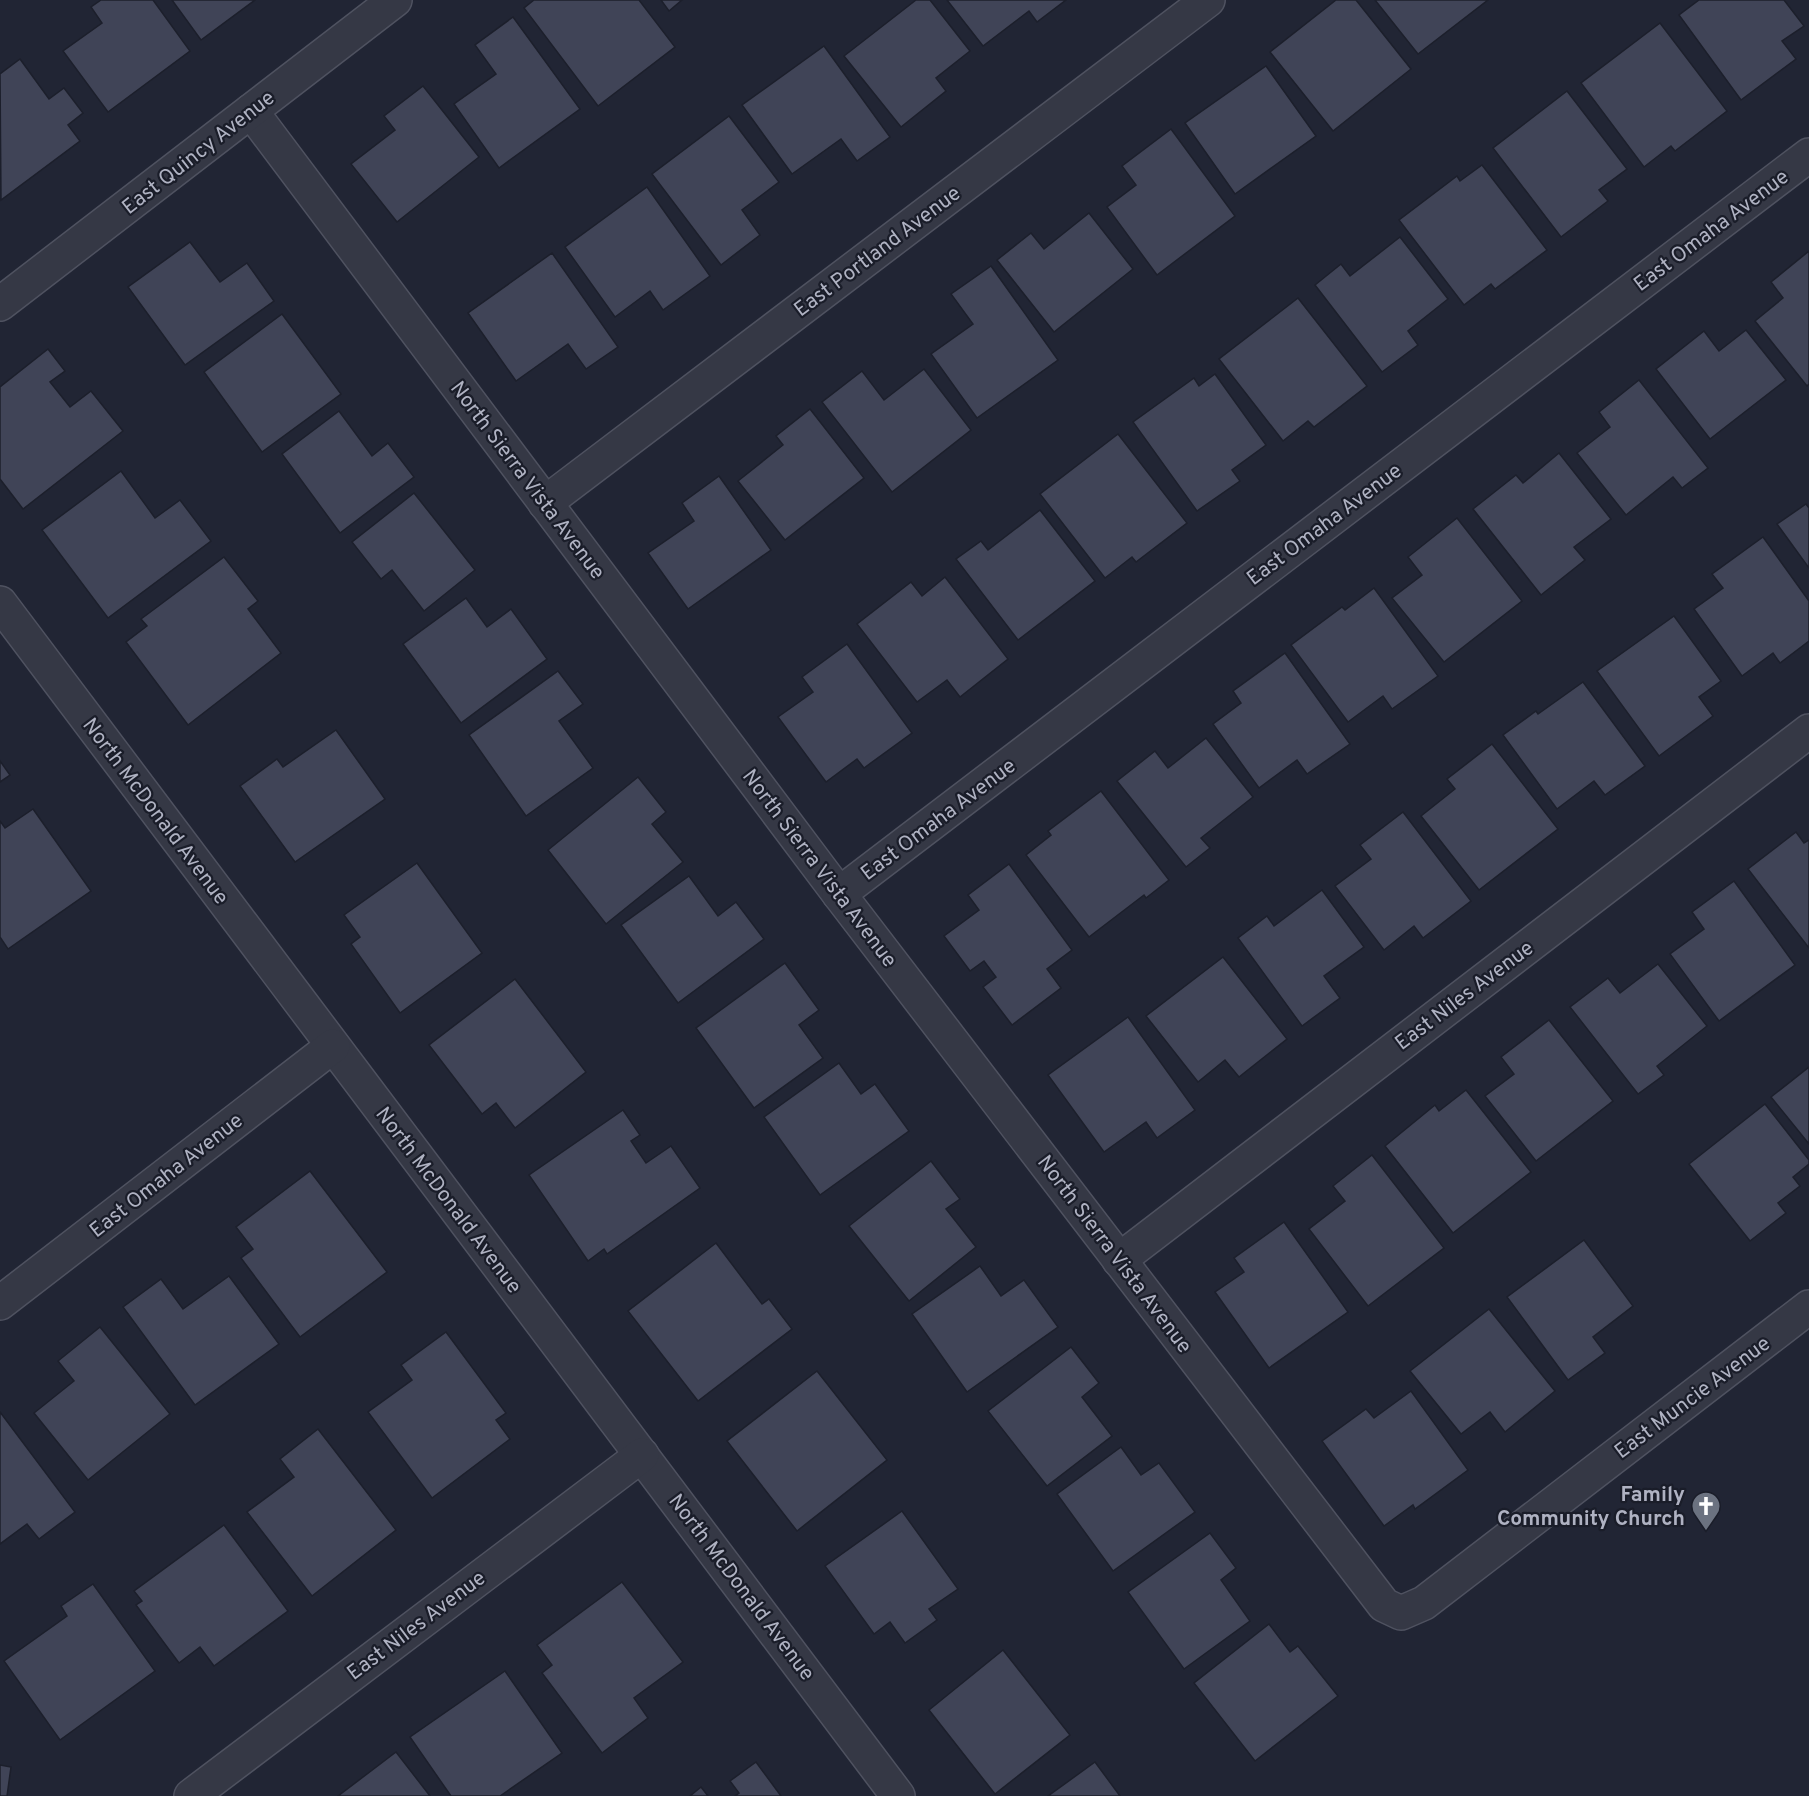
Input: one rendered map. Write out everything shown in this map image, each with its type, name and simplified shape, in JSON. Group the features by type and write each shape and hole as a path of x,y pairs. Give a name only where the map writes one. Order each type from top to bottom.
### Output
{"street":[{"name":"East Quincy Avenue","path":"0,304 395,0"},
{"name":"East Portland Avenue","path":"545,503 1208,0"},
{"name":"North Sierra Vista Avenue","path":"251,111 839,894 1119,1260 1384,1605 1401,1614"},
{"name":"East Omaha Avenue","path":"839,894 1809,155"},
{"name":"North McDonald Avenue","path":"0,603 898,1796"},
{"name":"East Niles Avenue","path":"1119,1260 1809,731"},
{"name":"East Omaha Avenue","path":"0,1303 333,1046"},
{"name":"East Muncie Avenue","path":"1401,1614 1424,1602 1809,1307"},
{"name":"East Niles Avenue","path":"191,1796 642,1455"}],"building":[{"path":"101,0 153,0 190,51 108,112 63,51 102,23 91,7"},
{"path":"172,0 255,0 201,40"},
{"path":"534,0 639,0 675,47 598,106 524,8"},
{"path":"661,0 682,0 669,11"},
{"path":"916,0 930,0 970,51 936,78 946,91 901,127 844,56"},
{"path":"947,0 1066,0 1037,22 1029,11 983,46"},
{"path":"1336,0 1356,0 1411,69 1333,131 1270,52"},
{"path":"1375,0 1488,0 1418,54"},
{"path":"1699,0 1784,0 1804,26 1782,41 1796,59 1741,100 1679,15"},
{"path":"513,17 580,109 499,168 454,104 496,74 475,45"},
{"path":"1660,23 1727,111 1675,151 1671,146 1644,167 1581,83"},
{"path":"824,46 890,137 857,161 841,139 792,174 742,105"},
{"path":"20,59 49,99 64,88 83,113 68,125 80,141 1,200 0,74"},
{"path":"1266,66 1316,136 1235,194 1185,123"},
{"path":"423,86 479,157 397,222 351,164 395,130 384,116"},
{"path":"1567,91 1627,169 1599,190 1608,201 1561,237 1493,148"},
{"path":"729,116 779,182 742,210 760,235 721,265 652,174"},
{"path":"1171,129 1235,216 1157,275 1107,207 1136,185 1122,166"},
{"path":"1482,165 1547,250 1495,289 1491,284 1464,305 1399,220 1457,176 1460,181"},
{"path":"647,187 710,276 663,310 650,291 615,317 565,247"},
{"path":"1089,213 1133,269 1054,332 997,260 1031,233 1044,249"},
{"path":"1400,237 1448,299 1408,331 1418,345 1382,372 1315,285 1341,264 1350,276"},
{"path":"190,242 220,282 247,263 274,301 185,365 128,287"},
{"path":"1809,251 1809,384 1807,386 1755,321 1783,298 1771,282"},
{"path":"552,253 618,347 586,369 568,344 516,381 468,313"},
{"path":"991,266 1058,360 977,418 931,354 973,324 951,294"},
{"path":"1298,298 1367,386 1314,427 1308,421 1283,441 1219,359"},
{"path":"282,314 341,394 262,452 204,372"},
{"path":"1746,330 1786,380 1710,439 1656,369 1704,331 1719,351"},
{"path":"48,349 65,371 50,382 70,407 91,391 123,431 23,509 0,479 0,387"},
{"path":"924,369 971,430 892,492 822,402 862,371 884,400"},
{"path":"1215,374 1266,445 1232,470 1240,481 1197,511 1133,422 1194,378 1199,386"},
{"path":"1639,380 1708,468 1682,488 1673,477 1626,515 1577,453 1610,427 1599,412"},
{"path":"810,409 864,478 785,540 738,481 783,445 776,436"},
{"path":"339,411 372,456 388,443 414,477 340,533 282,454"},
{"path":"1118,434 1187,523 1136,562 1132,557 1105,578 1040,494"},
{"path":"1559,453 1611,519 1574,547 1585,560 1541,595 1473,509 1516,475 1523,483"},
{"path":"121,471 155,518 180,500 211,541 108,618 42,530"},
{"path":"719,476 771,550 688,609 648,553 694,521 682,503"},
{"path":"414,493 475,570 424,611 392,570 381,579 352,542"},
{"path":"1806,504 1809,508 1809,568 1777,524"},
{"path":"1040,510 1095,581 1018,640 956,559 981,541 988,550"},
{"path":"1457,518 1522,601 1444,662 1392,598 1422,575 1408,557"},
{"path":"1763,537 1809,601 1809,641 1780,663 1773,653 1742,676 1694,609 1723,588 1712,574"},
{"path":"224,557 258,601 248,609 281,653 188,725 126,642 147,626 141,619"},
{"path":"945,577 1008,659 960,697 947,680 917,702 857,624 911,582 922,596"},
{"path":"1374,588 1438,676 1392,709 1383,696 1348,722 1291,645 1342,607 1345,610"},
{"path":"466,598 487,627 511,609 547,659 461,723 403,644"},
{"path":"1674,616 1721,681 1699,697 1713,716 1659,756 1597,671"},
{"path":"847,644 912,733 864,768 857,759 826,782 778,717 813,692 802,677"},
{"path":"1285,653 1350,744 1307,774 1297,760 1259,788 1213,724 1241,703 1233,691"},
{"path":"558,671 583,704 559,721 593,768 526,816 469,735"},
{"path":"1583,682 1645,766 1605,795 1594,781 1557,809 1503,735 1536,711 1538,714"},
{"path":"336,730 385,799 295,862 240,786 277,759 283,767"},
{"path":"1206,738 1253,797 1201,838 1210,848 1186,867 1117,781 1155,751 1168,768"},
{"path":"1492,744 1558,829 1479,890 1421,816 1455,789 1447,779"},
{"path":"0,761 10,775 0,782"},
{"path":"638,777 666,812 652,824 683,862 606,924 548,850"},
{"path":"1101,791 1169,880 1146,898 1144,895 1089,937 1026,855 1051,835 1048,831"},
{"path":"33,809 91,891 8,949 0,937 0,821 5,828"},
{"path":"1403,812 1471,901 1423,938 1414,926 1384,950 1335,886 1371,859 1360,845"},
{"path":"1796,832 1804,843 1809,840 1809,948 1748,869"},
{"path":"417,863 482,953 400,1013 351,944 360,937 344,915"},
{"path":"1009,864 1072,950 1047,969 1061,988 1012,1025 983,987 996,977 984,961 970,971 944,936 979,910 968,895"},
{"path":"689,876 718,916 736,902 764,939 678,1003 621,925"},
{"path":"1734,881 1795,965 1719,1021 1670,954 1704,929 1692,912"},
{"path":"1322,890 1364,947 1324,976 1340,998 1302,1026 1238,938 1267,916 1274,926"},
{"path":"1223,957 1287,1039 1239,1077 1225,1060 1198,1082 1146,1016"},
{"path":"785,963 819,1010 799,1025 823,1058 754,1108 696,1028"},
{"path":"1658,964 1707,1026 1657,1066 1664,1075 1638,1094 1570,1007 1608,978 1620,993"},
{"path":"515,979 586,1072 515,1128 496,1103 482,1114 429,1045"},
{"path":"1128,1017 1195,1110 1157,1138 1146,1122 1104,1152 1048,1075"},
{"path":"1549,1020 1613,1101 1536,1161 1485,1096 1514,1074 1501,1057"},
{"path":"839,1063 861,1094 875,1084 909,1131 820,1195 764,1117"},
{"path":"1809,1067 1809,1144 1771,1097"},
{"path":"1466,1090 1531,1172 1453,1233 1385,1146 1435,1105 1439,1111"},
{"path":"1765,1104 1809,1160 1809,1164 1793,1177 1800,1186 1778,1203 1786,1213 1750,1241 1689,1164"},
{"path":"623,1110 640,1135 631,1141 646,1163 671,1146 700,1188 607,1254 604,1249 588,1261 529,1175"},
{"path":"1372,1155 1444,1248 1368,1306 1309,1229 1345,1201 1333,1186"},
{"path":"931,1161 960,1199 946,1209 976,1247 909,1301 849,1226"},
{"path":"310,1171 387,1272 300,1337 241,1258 253,1249 236,1227"},
{"path":"1284,1222 1348,1312 1269,1368 1215,1292 1244,1272 1234,1258"},
{"path":"1584,1240 1633,1306 1593,1337 1605,1353 1568,1380 1507,1297"},
{"path":"716,1243 762,1304 769,1299 792,1329 698,1401 628,1311"},
{"path":"980,1266 1001,1296 1024,1280 1058,1327 967,1392 912,1314"},
{"path":"229,1276 279,1344 195,1405 123,1307 161,1279 183,1309"},
{"path":"1489,1309 1555,1391 1505,1432 1490,1412 1461,1434 1410,1371"},
{"path":"100,1327 170,1414 88,1480 34,1413 74,1381 58,1361"},
{"path":"446,1332 506,1413 496,1420 510,1439 432,1498 368,1412 412,1380 401,1365"},
{"path":"1071,1347 1099,1383 1082,1397 1112,1436 1047,1486 988,1411"},
{"path":"817,1371 887,1460 797,1531 727,1441"},
{"path":"1411,1391 1468,1470 1415,1509 1413,1505 1384,1526 1322,1441 1366,1409 1374,1418"},
{"path":"0,1412 75,1512 39,1539 27,1524 0,1544"},
{"path":"318,1429 396,1530 312,1596 247,1512 294,1477 280,1459"},
{"path":"1121,1447 1141,1475 1159,1463 1195,1512 1113,1571 1057,1494"},
{"path":"902,1511 958,1589 929,1609 937,1620 905,1643 890,1622 874,1634 825,1566"},
{"path":"224,1525 288,1611 214,1666 200,1647 179,1663 136,1605 142,1601 134,1591"},
{"path":"1210,1533 1236,1568 1221,1580 1250,1621 1184,1669 1128,1592"},
{"path":"622,1582 683,1662 634,1698 648,1718 602,1753 542,1673 552,1665 537,1645"},
{"path":"93,1584 155,1671 60,1740 4,1661 67,1616 61,1606"},
{"path":"1269,1624 1290,1652 1298,1646 1338,1696 1255,1761 1194,1683"},
{"path":"1003,1650 1070,1735 995,1794 929,1710"},
{"path":"505,1671 562,1753 500,1796 451,1796 410,1737"},
{"path":"396,1752 430,1796 338,1796"},
{"path":"756,1762 781,1796 735,1796 739,1793 730,1781"},
{"path":"1095,1762 1120,1796 1048,1796"},
{"path":"0,1765 11,1767 7,1796 0,1796"},
{"path":"701,1787 708,1796 690,1796"}],"place":[{"name":"Family Community Church","path":"1706,1532"}]}
